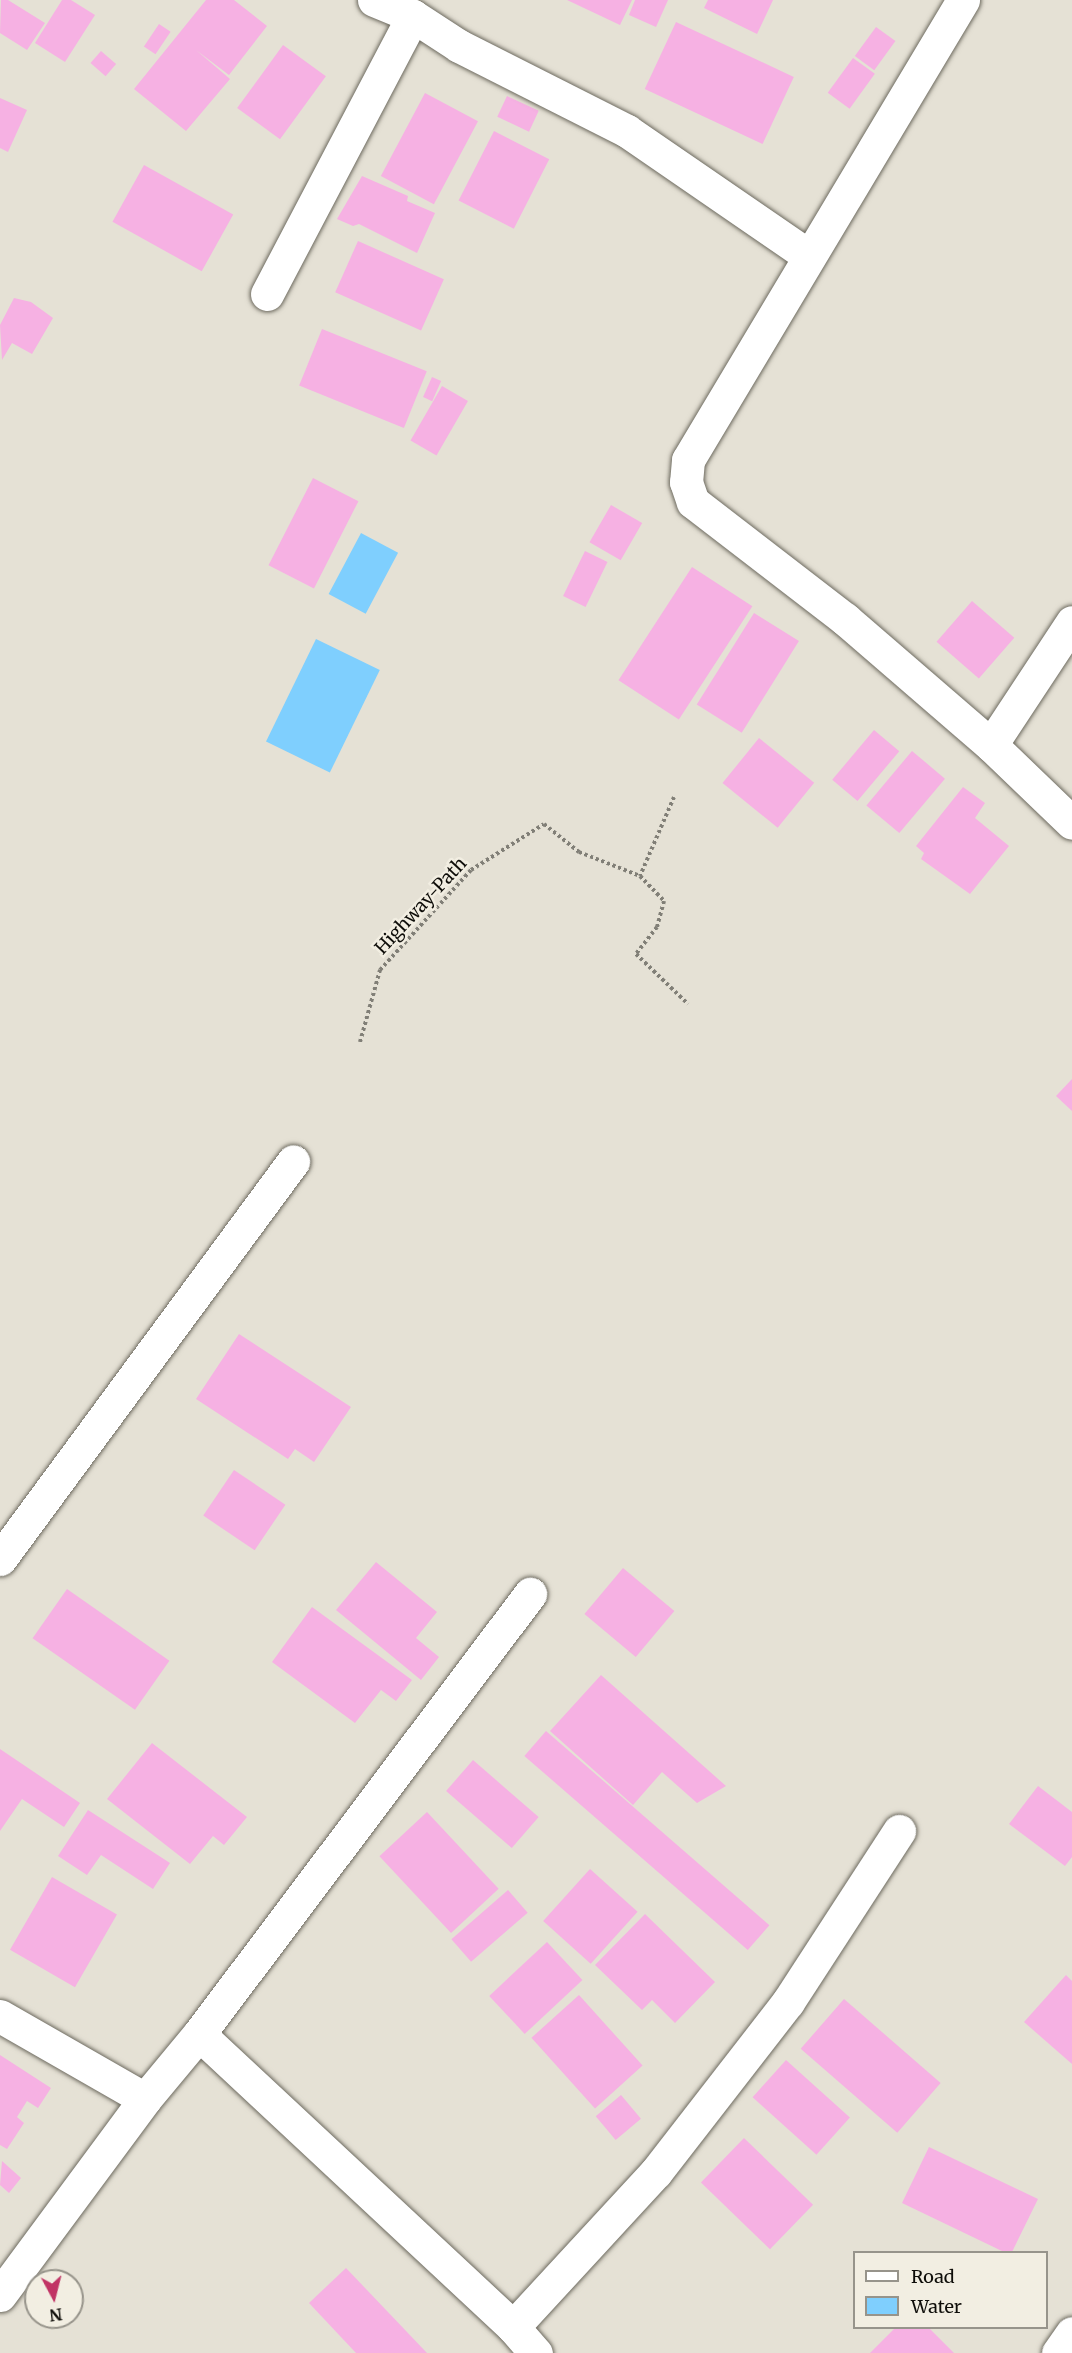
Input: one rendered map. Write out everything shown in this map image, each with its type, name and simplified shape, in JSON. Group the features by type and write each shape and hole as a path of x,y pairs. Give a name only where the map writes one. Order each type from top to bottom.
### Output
{"street":[{"path":"374,0 413,16 459,46 627,131 809,255"},
{"path":"963,0 688,460 686,482 693,502 845,619 991,745 1072,822"},
{"path":"267,294 413,16"},
{"path":"991,745 1072,622"},
{"path":"0,1559 293,1161"},
{"path":"0,2295 145,2099 199,2034 530,1594"},
{"path":"513,2327 656,2172 789,2002 899,1831"},
{"path":"0,2016 145,2099"},
{"path":"199,2034 513,2327 536,2353"},
{"path":"1058,2353 1072,2333"}],"path":[{"path":"640,876 674,796"},
{"name":"Highway-Path","path":"360,1042 380,970 471,870 544,824 579,852 640,876 664,901 657,927 636,954 688,1004"}],"water":[{"path":"361,533 398,553 366,614 329,594"},
{"path":"316,639 380,670 330,773 266,741"}],"building":[{"path":"1,0 8,0 45,23 27,50 0,33"},
{"path":"62,0 71,0 95,15 65,62 35,43"},
{"path":"206,0 234,0 267,26 229,75 196,50 230,79 186,131 134,89"},
{"path":"567,0 632,0 620,25"},
{"path":"635,0 668,0 656,27 629,15"},
{"path":"708,0 773,0 757,34 704,8"},
{"path":"676,22 794,77 763,144 645,89"},
{"path":"159,24 171,32 156,54 144,46"},
{"path":"876,27 895,41 874,70 855,56"},
{"path":"283,45 326,76 280,139 237,108"},
{"path":"101,51 116,64 106,76 91,63"},
{"path":"853,58 875,74 850,109 828,93"},
{"path":"425,93 478,121 434,204 381,176"},
{"path":"507,96 539,111 529,132 497,117"},
{"path":"0,98 27,110 8,152 0,148"},
{"path":"494,131 549,159 514,229 459,200"},
{"path":"144,165 233,214 202,271 112,222"},
{"path":"362,176 408,196 407,201 435,213 417,253 359,224 353,226 337,219"},
{"path":"358,241 444,279 421,330 335,292"},
{"path":"14,298 31,302 53,318 32,354 12,343 2,360 0,325"},
{"path":"322,329 427,371 404,428 299,386"},
{"path":"432,377 441,381 432,401 423,397"},
{"path":"442,386 468,401 436,456 410,441"},
{"path":"313,478 358,501 314,588 269,565"},
{"path":"611,505 642,523 621,560 590,542"},
{"path":"585,551 607,562 586,607 563,596"},
{"path":"692,567 752,606 679,719 618,680"},
{"path":"972,601 1014,638 979,678 937,642"},
{"path":"754,613 799,641 742,733 697,705"},
{"path":"874,730 899,751 857,801 832,780"},
{"path":"759,738 814,783 778,828 722,783"},
{"path":"912,751 945,779 899,833 866,805"},
{"path":"963,787 985,803 975,818 1009,846 970,894 921,859 924,853 916,846"},
{"path":"1072,1079 1072,1111 1056,1096"},
{"path":"239,1334 351,1407 314,1462 295,1449 288,1459 196,1399"},
{"path":"234,1470 285,1505 255,1550 203,1516"},
{"path":"376,1562 437,1612 416,1638 439,1657 421,1680 336,1610"},
{"path":"623,1568 674,1611 636,1657 584,1614"},
{"path":"67,1589 169,1661 135,1710 33,1638"},
{"path":"312,1607 412,1680 396,1701 381,1690 355,1723 272,1662"},
{"path":"601,1675 726,1786 697,1803 662,1772 633,1805 550,1731"},
{"path":"546,1731 769,1925 748,1950 524,1756"},
{"path":"152,1743 247,1817 224,1845 213,1836 190,1864 107,1799"},
{"path":"0,1749 80,1803 64,1827 22,1799 0,1831"},
{"path":"473,1760 539,1817 512,1848 446,1791"},
{"path":"1038,1786 1072,1812 1072,1857 1065,1866 1009,1824"},
{"path":"88,1810 170,1863 153,1889 101,1855 87,1875 58,1856"},
{"path":"427,1812 499,1889 451,1933 379,1856"},
{"path":"590,1869 638,1912 591,1964 543,1921"},
{"path":"52,1877 117,1914 75,1987 10,1950"},
{"path":"508,1890 528,1913 471,1962 451,1939"},
{"path":"645,1914 715,1982 675,2023 652,2000 642,2010 595,1965"},
{"path":"547,1942 582,1980 525,2034 489,1996"},
{"path":"1066,1975 1072,1981 1072,2064 1024,2022"},
{"path":"579,1995 643,2066 595,2108 531,2038"},
{"path":"844,1999 941,2083 897,2133 801,2049"},
{"path":"0,2055 51,2088 38,2108 27,2101 17,2117 24,2123 7,2149 0,2145"},
{"path":"786,2060 850,2118 816,2155 753,2097"},
{"path":"621,2095 641,2119 616,2140 596,2116"},
{"path":"744,2138 813,2205 770,2249 701,2183"},
{"path":"929,2147 1038,2199 1012,2251 1002,2251 902,2203"},
{"path":"2,2161 21,2178 9,2193 0,2185"},
{"path":"346,2268 427,2353 356,2353 309,2303"},
{"path":"894,2329 930,2329 954,2353 870,2353"}]}
